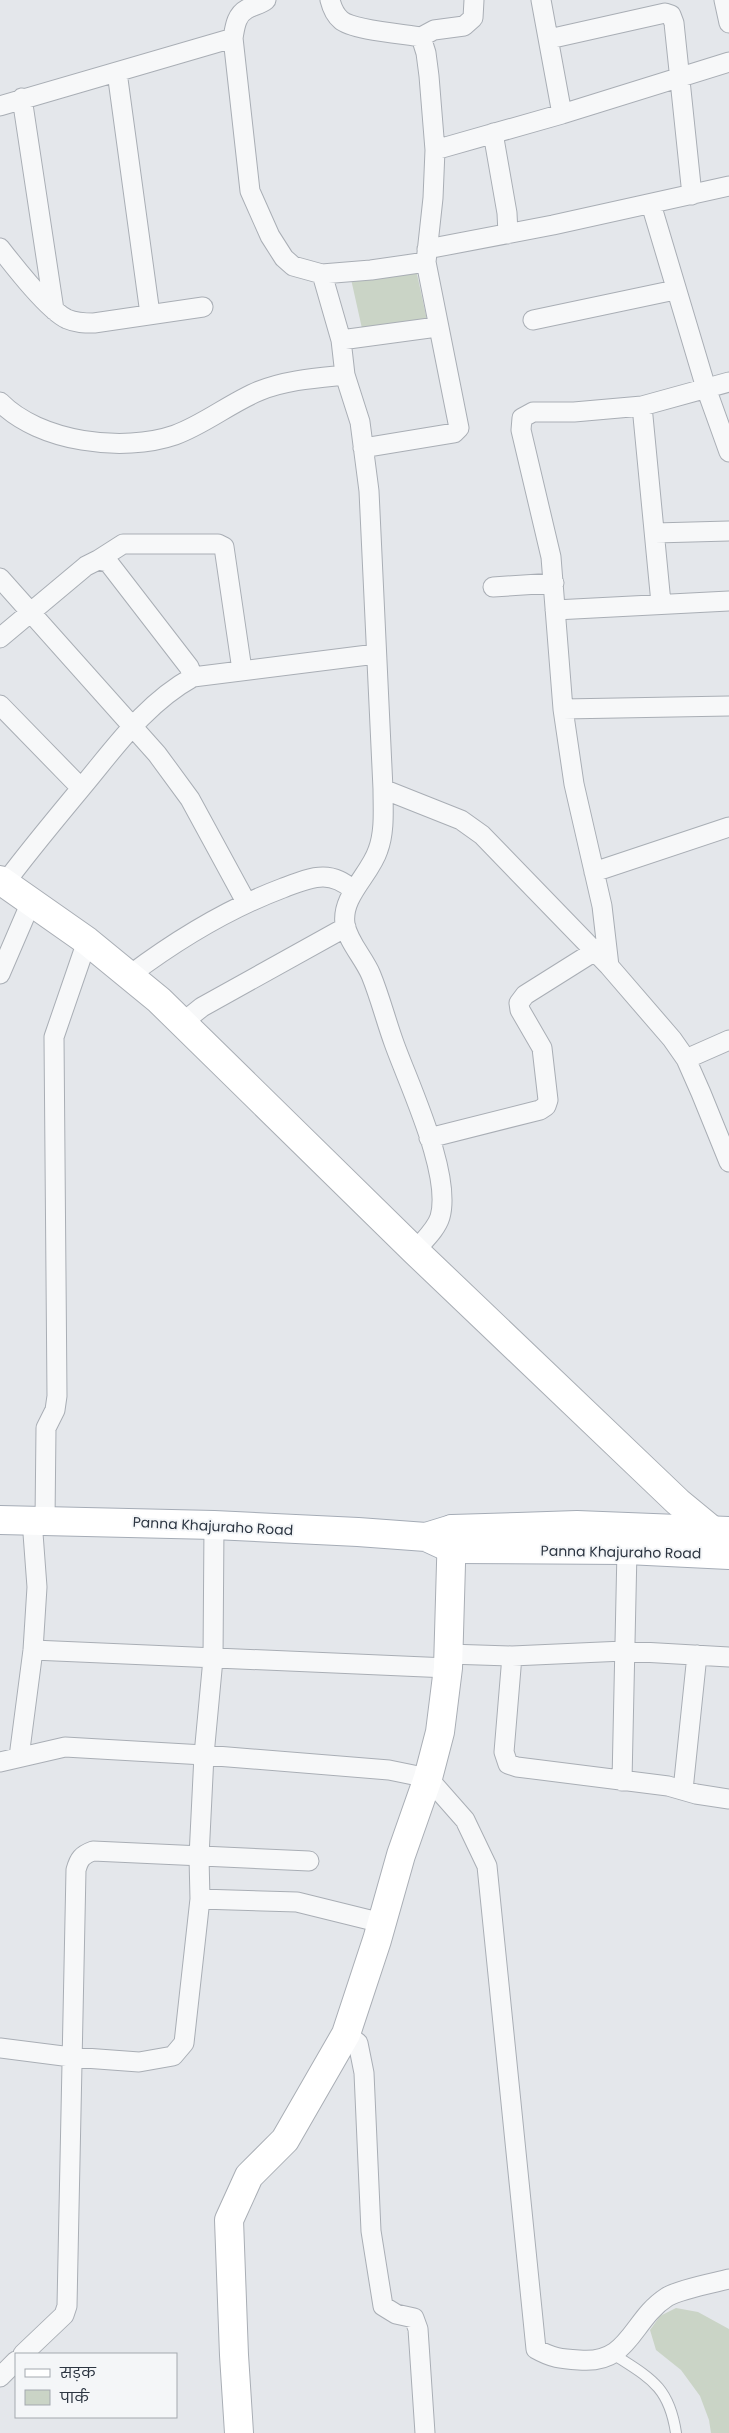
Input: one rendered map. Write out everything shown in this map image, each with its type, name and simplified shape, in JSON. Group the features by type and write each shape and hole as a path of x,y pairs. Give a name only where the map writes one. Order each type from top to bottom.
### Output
{"main road":[{"path":"3,882 87,941 130,975 678,1502 720,1531"},
{"name":"Panna Khajuraho Road","path":"0,1520 214,1525 729,1555"},
{"name":"Panna Khajuraho Road","path":"452,1539 577,1526 720,1531"},
{"path":"239,2433 229,2220 249,2176 285,2140 346,2034 382,1923 401,1855 428,1778 440,1732 448,1661 452,1539"}],"street":[{"path":"266,0 261,4 242,5 233,38 245,164 250,191 256,209 284,258 293,266 322,274 371,270 508,234 729,186"},
{"path":"330,0 332,9 342,21 355,27 420,37 434,30 464,26 474,18 474,0"},
{"path":"541,0 562,114"},
{"path":"724,0 729,23"},
{"path":"549,39 665,13 671,15 674,23 692,195"},
{"path":"363,448 454,433 459,428 437,327 426,256 435,150 426,53 420,37"},
{"path":"0,106 22,98 233,38"},
{"path":"435,150 562,114 729,62"},
{"path":"117,72 150,314"},
{"path":"22,98 54,310"},
{"path":"493,133 508,234"},
{"path":"651,204 706,388 729,452"},
{"path":"0,248 54,310 66,319 78,323 94,323 203,307"},
{"path":"322,274 340,340 345,375 360,422 369,491 383,789 382,827 379,849 372,864 354,890 344,913 346,927 370,974 429,1138 438,1171 441,1201 440,1218 434,1229 415,1251"},
{"path":"533,320 676,290"},
{"path":"340,340 437,327"},
{"path":"4,414 35,428 67,438 106,442 139,442 174,435 258,392 281,384 345,375"},
{"path":"609,966 602,906 574,784 563,709 554,583 546,528 521,430 522,418 533,412 574,412 642,406 729,382"},
{"path":"642,406 661,603"},
{"path":"655,533 729,530"},
{"path":"0,638 86,566 123,544 218,544 224,547 242,670"},
{"path":"98,560 108,562 189,667 193,677"},
{"path":"0,578 157,754 190,799 246,902"},
{"path":"494,587 554,583"},
{"path":"555,610 661,603 729,602"},
{"path":"3,882 141,716 171,690 193,677 376,654"},
{"path":"0,705 81,788"},
{"path":"563,709 729,706"},
{"path":"383,789 461,820 482,835 609,966 672,1039 686,1060 729,1162"},
{"path":"594,872 729,827"},
{"path":"130,975 167,947 246,902 304,880 323,877 338,879 354,890"},
{"path":"0,974 31,902"},
{"path":"182,1023 202,1007 346,927"},
{"path":"19,1757 33,1650 37,1587 38,1520 46,1428 55,1410 57,1396 54,1037 87,941"},
{"path":"429,1138 540,1110 546,1106 548,1100 542,1048 520,1010 519,1003 525,995 595,951"},
{"path":"686,1060 729,1040"},
{"path":"0,2048 72,2057 139,2062 173,2056 184,2043 200,1899 199,1857 204,1755 213,1659 214,1525"},
{"path":"622,1781 627,1550"},
{"path":"33,1650 213,1659 448,1661 624,1651 729,1657"},
{"path":"684,1790 698,1655"},
{"path":"512,1656 504,1752 508,1764 517,1767 668,1786 729,1799"},
{"path":"0,1762 66,1748 204,1755 389,1770 428,1778 464,1820 487,1866 536,2348 551,2358 596,2362 613,2354 627,2342 650,2311 668,2296 729,2278"},
{"path":"24,2353 64,2314 67,2306 76,1870 79,1859 84,1854 93,1852 309,1861"},
{"path":"200,1899 297,1902 382,1923"},
{"path":"346,2034 358,2043 364,2073 371,2231 383,2306 396,2314 414,2318 418,2329 425,2433"},
{"path":"0,2377 15,2362"}],"lane":[{"path":"613,2354 658,2386 666,2397 674,2416 676,2433"}],"green space":[{"path":"415,265 427,320 363,333 351,279"},
{"path":"676,2308 698,2312 729,2329 729,2433 711,2433 709,2420 700,2396 681,2370 656,2350 650,2330 660,2316"}]}
